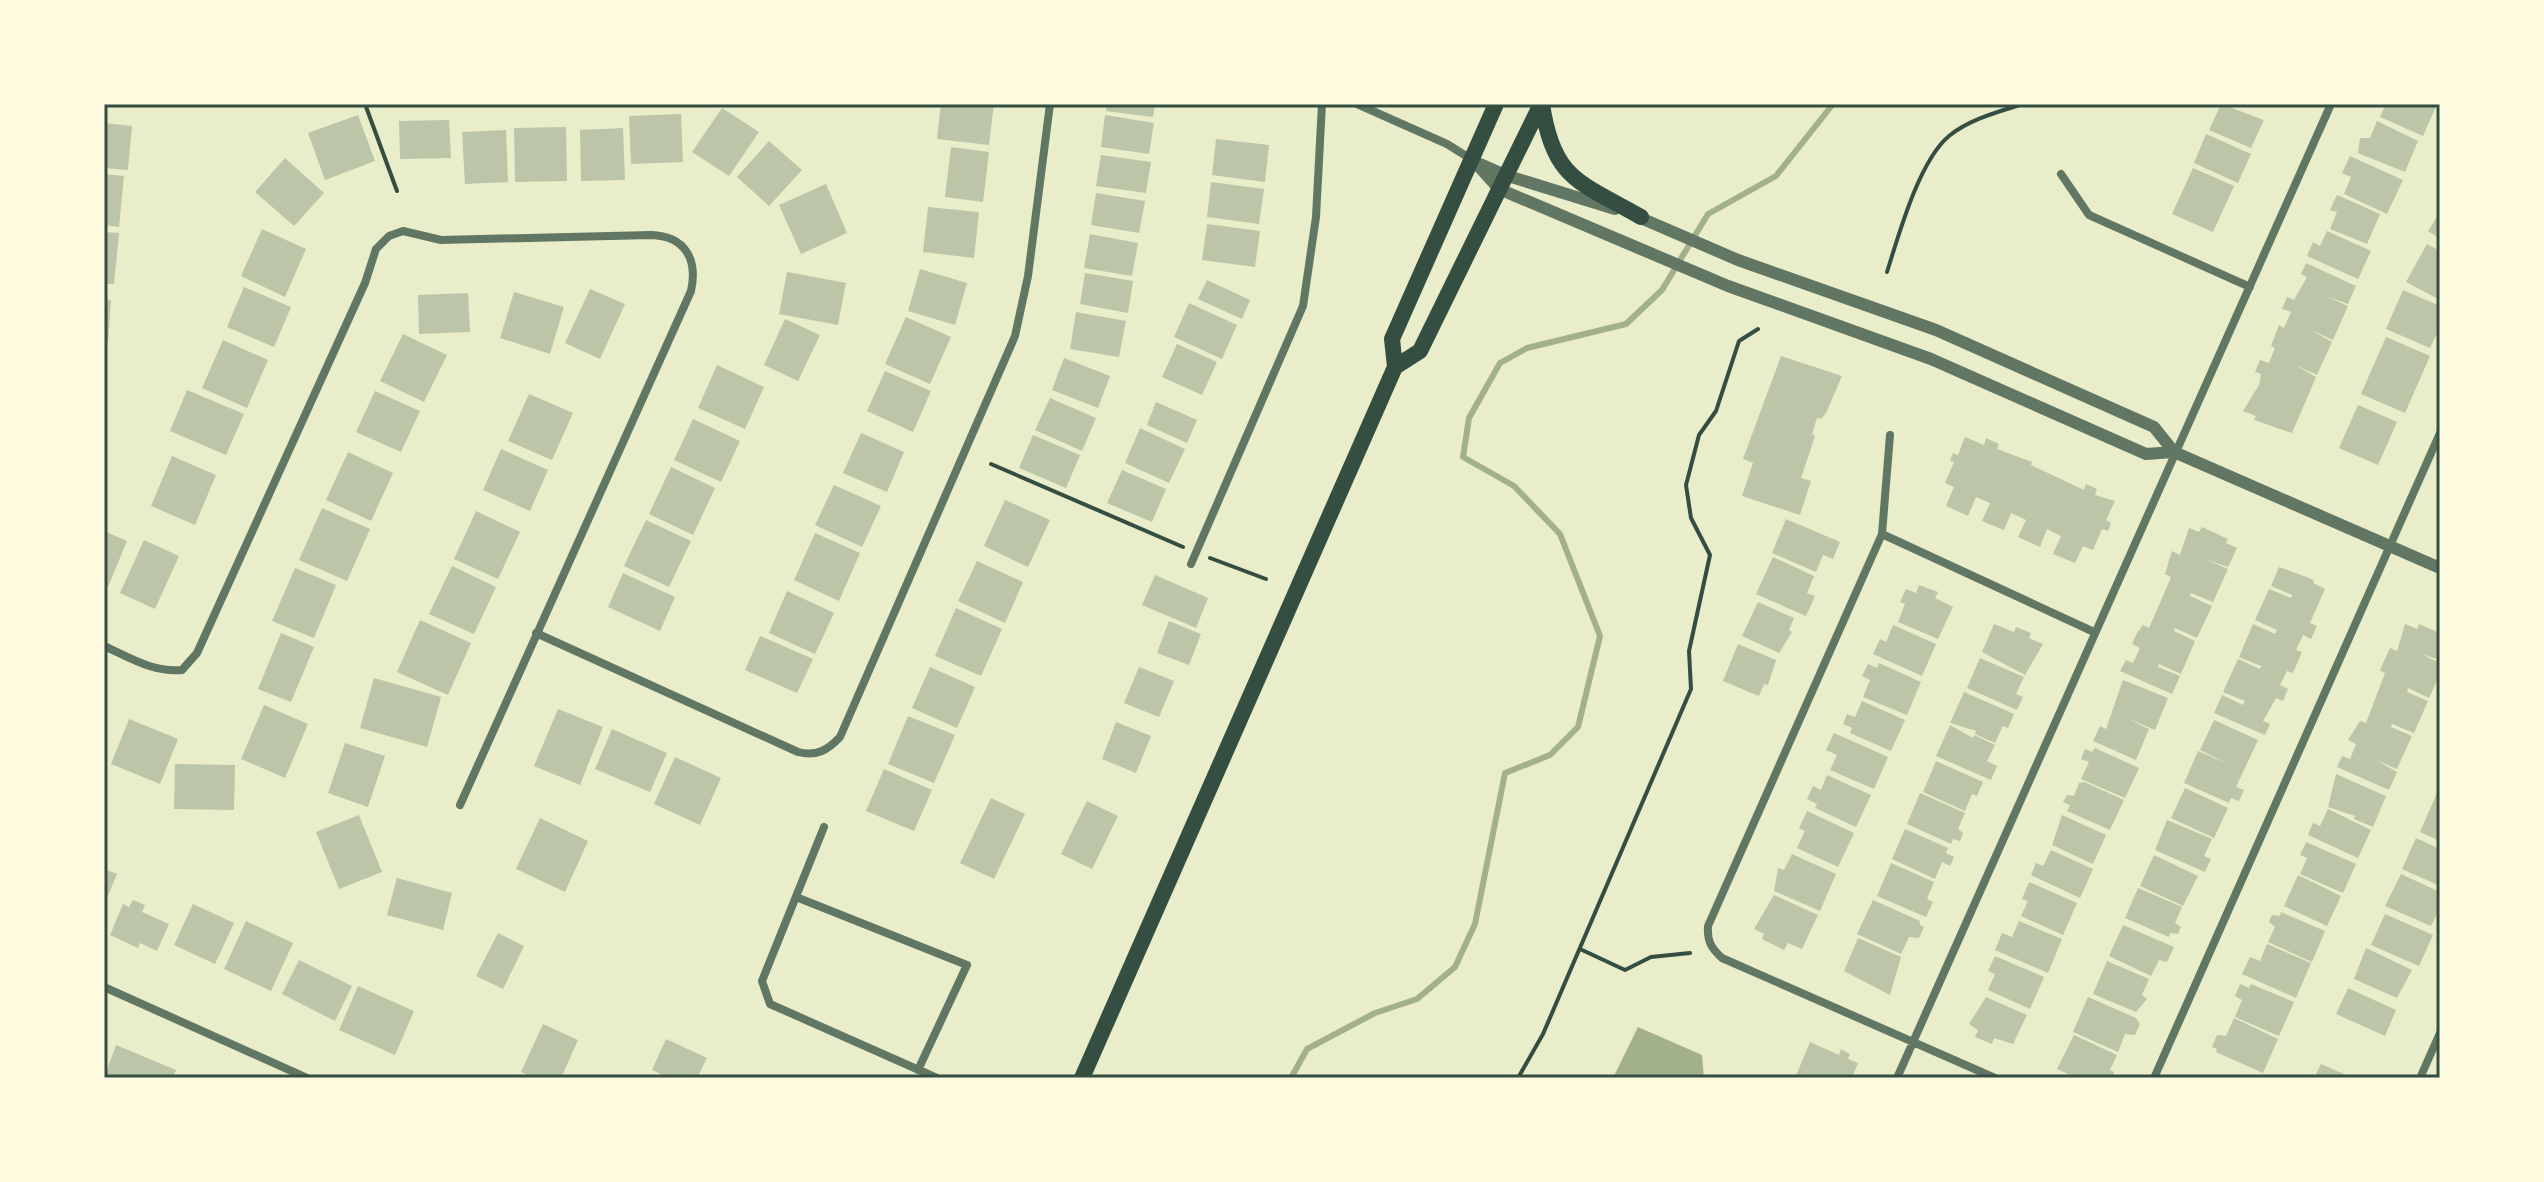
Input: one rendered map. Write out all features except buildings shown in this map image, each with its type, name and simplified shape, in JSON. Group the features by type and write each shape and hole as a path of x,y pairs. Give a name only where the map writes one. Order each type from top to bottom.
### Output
{"main road":[{"path":"1082,1078 1395,367 1392,339 1474,161 1496,104"},
{"path":"1395,367 1420,351 1516,151 1524,144 1542,104"},
{"path":"1542,104 1547,139 1564,169 1572,178 1641,217"}],"street":[{"path":"536,633 798,752 809,755 831,747 840,737 1015,336 1028,276 1050,104"},
{"path":"1191,564 1303,306 1316,217 1322,104"},
{"path":"1357,104 1447,144 1502,182 1728,286 1931,359 2146,454 2174,452 2440,568"},
{"path":"1897,1078 2331,104"},
{"path":"2061,174 2089,215 2250,287"},
{"path":"1502,182 1641,217 1738,260 1978,349 2154,427 2174,452"},
{"path":"104,646 156,670 182,670 197,653 365,283 369,263 389,236 403,231 441,240 667,235 688,249 694,277 691,291 460,805"},
{"path":"2154,1078 2440,433"},
{"path":"1890,435 1882,534 1708,926 1707,937 1722,958 1995,1078"},
{"path":"1882,534 2094,632"},
{"path":"824,827 762,981 770,1004 937,1078"},
{"path":"796,897 967,965 918,1070"},
{"path":"104,988 307,1078"},
{"path":"2420,1078 2440,1033"}],"path":[{"path":"365,104 397,191"},
{"path":"1887,272 1931,155 1950,135 1983,117 2023,104"},
{"path":"1518,1078 1543,1034 1691,689 1689,651 1710,555 1691,518 1686,485 1699,435 1716,411 1739,341 1758,329"},
{"path":"991,464 1197,553 1266,579"},
{"path":"1580,949 1625,970 1651,957 1690,953"}],"shaded area":[{"path":"1638,1027 1702,1055 1704,1078 1613,1078"}],"waterway":[{"path":"1291,1078 1307,1049 1375,1013 1417,999 1455,967 1475,924 1505,773 1550,755 1578,727 1600,636 1560,534 1514,486 1463,457 1469,418 1500,363 1527,348 1626,324 1662,290 1708,214 1776,176 1833,104"}]}
